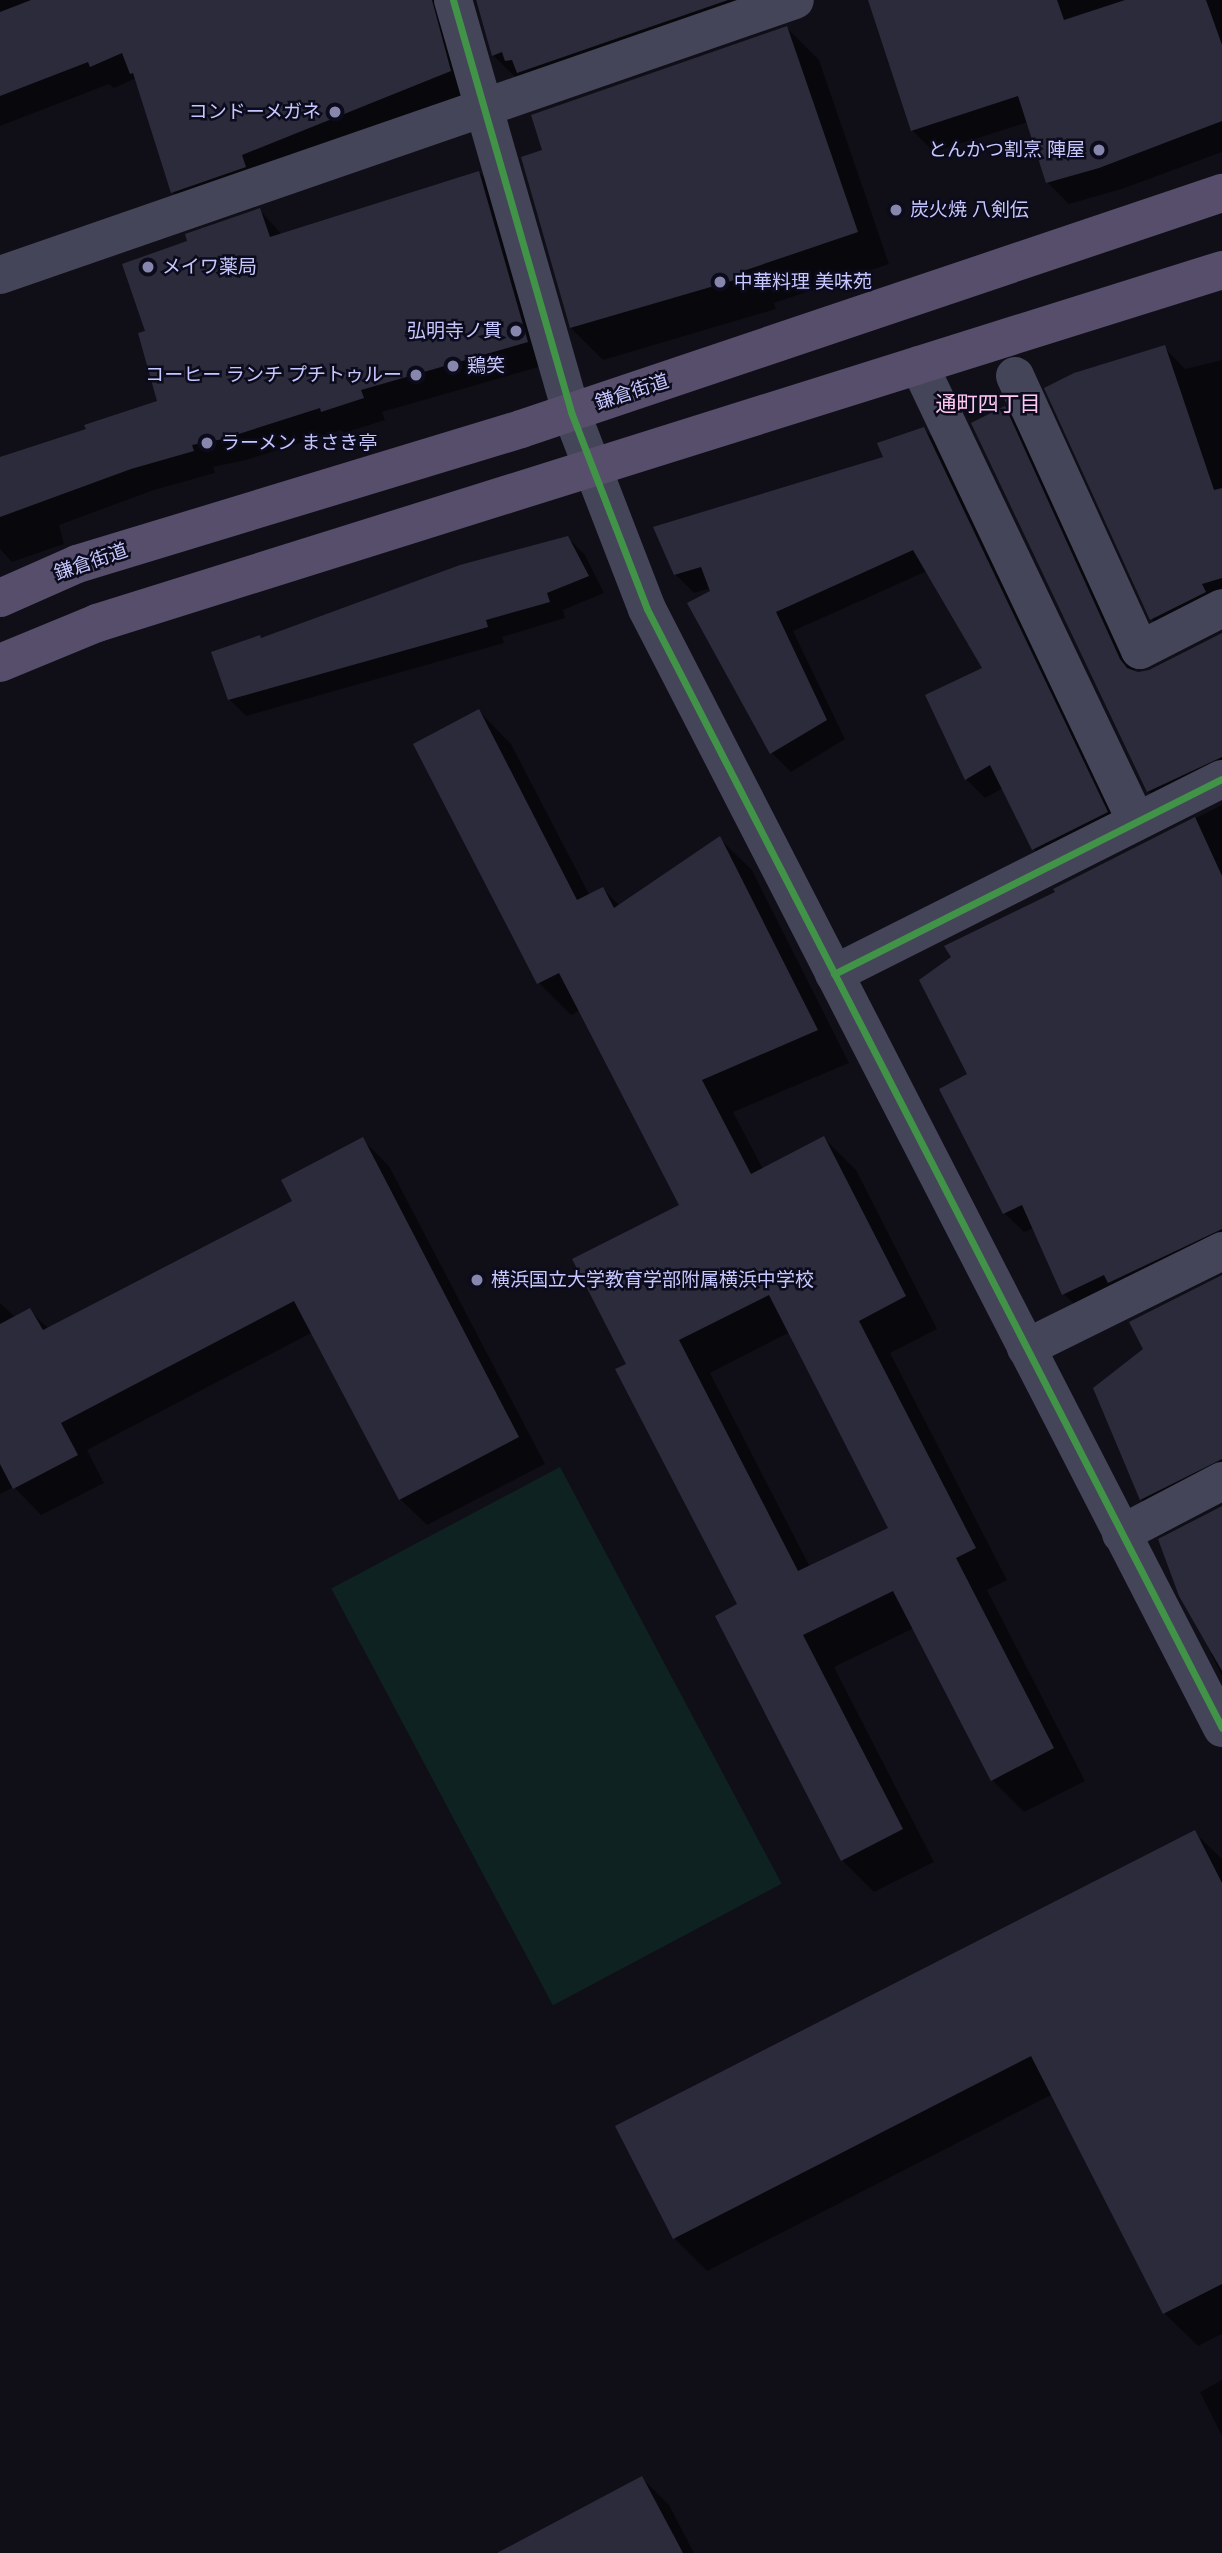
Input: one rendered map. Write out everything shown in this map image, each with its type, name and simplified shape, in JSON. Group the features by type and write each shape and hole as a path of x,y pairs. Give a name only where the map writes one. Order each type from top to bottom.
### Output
{"main road":[{"name":"鎌倉街道","path":"0,597 77,564 571,412 1222,193"},
{"path":"0,663 97,623 1222,270"}],"street":[{"path":"453,0 571,412 647,610 1222,1728"},
{"path":"0,275 485,105 796,0"},
{"path":"919,365 1136,821"},
{"path":"1015,376 1140,650 1222,608"},
{"path":"834,974 1222,779"},
{"path":"1026,1348 1222,1251"},
{"path":"1121,1534 1222,1481"}],"green space":[{"path":"560,1467 782,1884 553,2005 331,1589"}],"building":[{"path":"31,0 432,0 451,71 242,155 246,167 171,193 133,73 130,74 122,53 90,67 88,62 0,96 0,12"},
{"path":"476,0 728,0 517,73 512,60 505,61 502,52 492,56"},
{"path":"868,0 1057,0 1064,20 1125,0 1206,0 1222,45 1222,121 1099,168 1046,183 1018,96 911,131"},
{"path":"787,26 858,232 743,271 745,277 570,328 521,157 542,150 531,115"},
{"path":"479,171 528,342 361,390 364,398 321,412 320,408 223,439 192,445 194,451 131,469 0,517 0,457 86,429 84,425 157,401 138,333 145,331 122,264 187,241 185,234 260,208 270,237"},
{"path":"1165,345 1214,490 1222,488 1222,578 1202,584 1206,592 1150,620 1044,388 1074,373"},
{"path":"1005,406 1120,659 1127,668 1138,672 1149,670 1222,633 1222,757 1147,792 971,423"},
{"path":"924,427 1108,812 1032,850 990,765 965,780 925,695 982,668 913,550 776,612 827,720 770,754 687,603 710,591 701,567 674,575 653,527 883,457 877,443"},
{"path":"568,536 589,576 547,593 550,602 486,620 488,627 228,700 211,652 260,635 261,638 460,565"},
{"path":"479,709 577,900 603,887 614,908 720,836 818,1030 702,1080 751,1174 824,1136 906,1296 859,1321 976,1548 956,1558 1054,1748 991,1781 893,1591 803,1635 903,1829 841,1861 715,1616 737,1604 615,1369 626,1364 572,1259 679,1205 559,973 537,984 413,744","holes":["769,1295 888,1528 798,1571 679,1340"]},
{"path":"1195,817 1222,876 1222,1229 1108,1283 1104,1275 1062,1295 1022,1205 1003,1214 939,1089 967,1074 919,980 951,957 944,946 1055,892 1053,889"},
{"path":"363,1137 519,1437 399,1500 294,1301 61,1423 78,1455 13,1489 0,1464 0,1324 30,1308 43,1330 292,1201 281,1180"},
{"path":"1222,1275 1222,1459 1140,1500 1093,1388 1143,1349 1129,1322"},
{"path":"1222,1506 1222,1671 1179,1596 1158,1539"},
{"path":"1195,1830 1222,1883 1222,2284 1163,2314 1031,2056 673,2239 615,2126"},
{"path":"642,2476 683,2553 497,2553"}],"cycle path":[{"path":"453,0 571,412 647,609 1222,1728"},
{"path":"834,974 1222,779"}],"place":[{"name":"コンドーメガネ","path":"335,112"},
{"name":"とんかつ割烹 陣屋","path":"1099,150"},
{"name":"炭火焼 八剣伝","path":"896,210"},
{"name":"メイワ薬局","path":"148,267"},
{"name":"中華料理 美味苑","path":"720,282"},
{"name":"弘明寺ノ貫","path":"516,331"},
{"name":"鶏笑","path":"453,366"},
{"name":"コーヒー ランチ プチトゥルー","path":"416,375"},
{"name":"ラーメン まさき亭","path":"207,443"},
{"name":"横浜国立大学教育学部附属横浜中学校","path":"477,1280"}],"district":[{"name":"通町四丁目","path":"988,403"}]}
